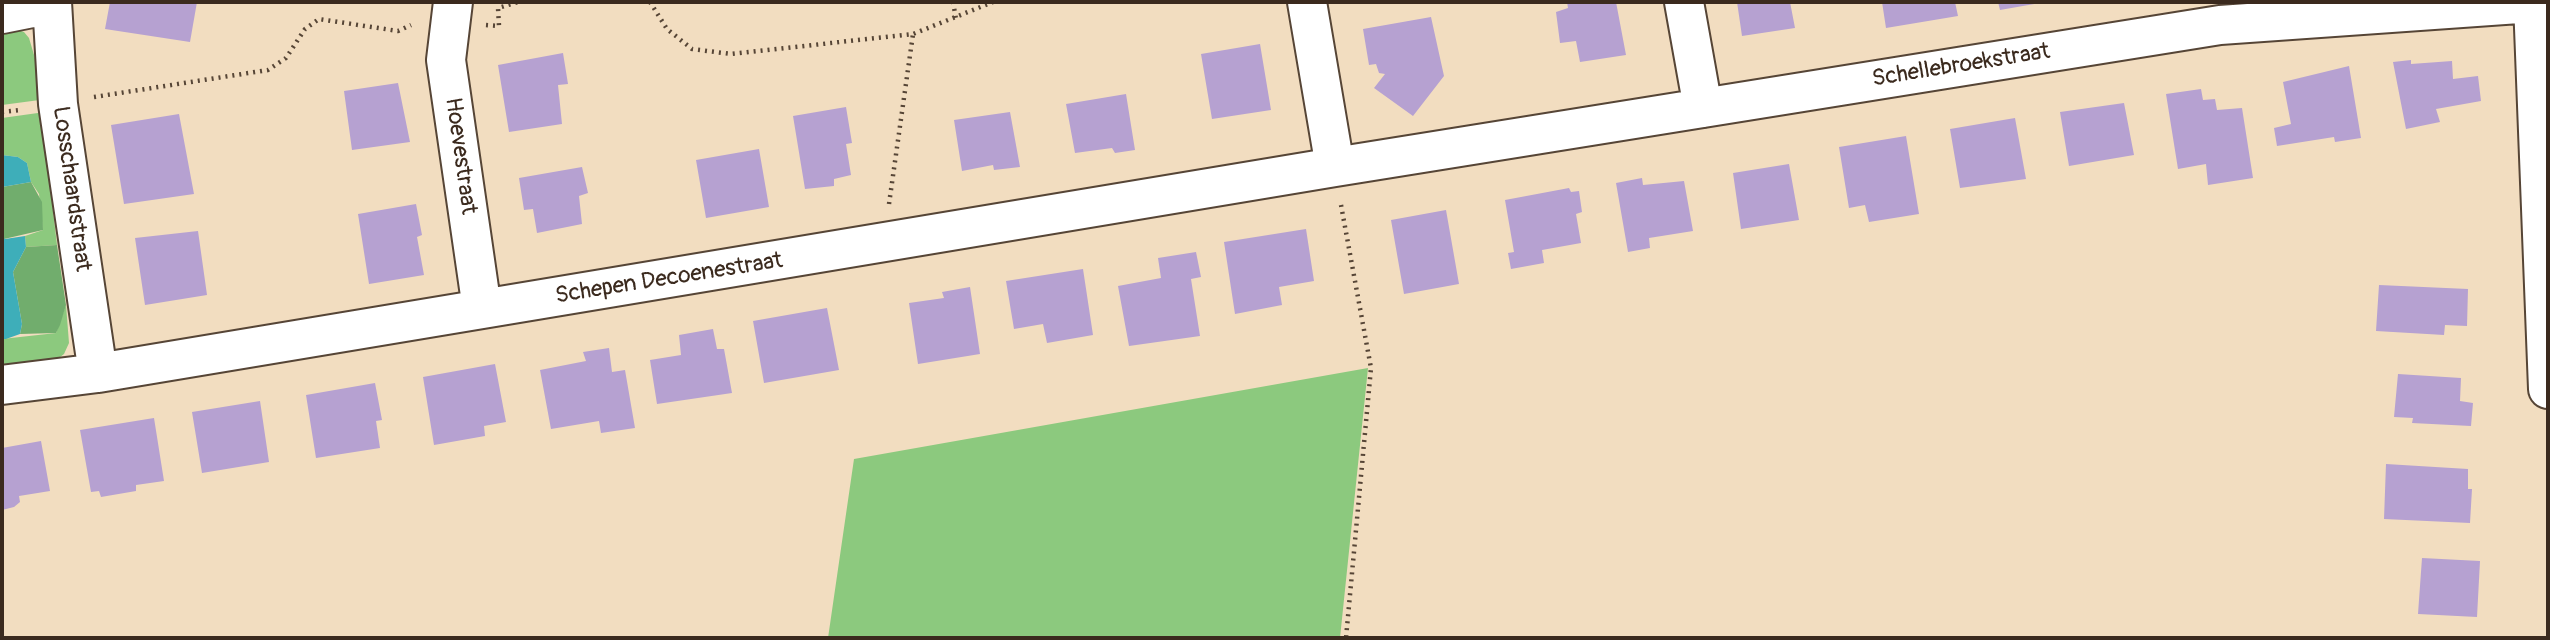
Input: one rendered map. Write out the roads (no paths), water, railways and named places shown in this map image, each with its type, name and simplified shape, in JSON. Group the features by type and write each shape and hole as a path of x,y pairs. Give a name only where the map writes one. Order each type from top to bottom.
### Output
{"street":[{"path":"1307,2 1335,167"},
{"path":"1684,2 1703,108"},
{"path":"2533,2 2548,389"},
{"name":"Schellebroekstraat","path":"1335,167 1703,108 2217,13 2533,2"},
{"name":"Losschaardstraat","path":"2,14 52,3 58,104 98,373"},
{"name":"Hoevestraat","path":"452,12 446,60 482,309"},
{"name":"Schepen Decoenestraat","path":"2,385 98,373 1335,167"}],"water":[{"path":"2,155 18,157 27,163 31,182 2,187"},
{"path":"2,236 5,239 25,236 26,247 13,272 22,324 20,334 6,339 2,339"}]}
